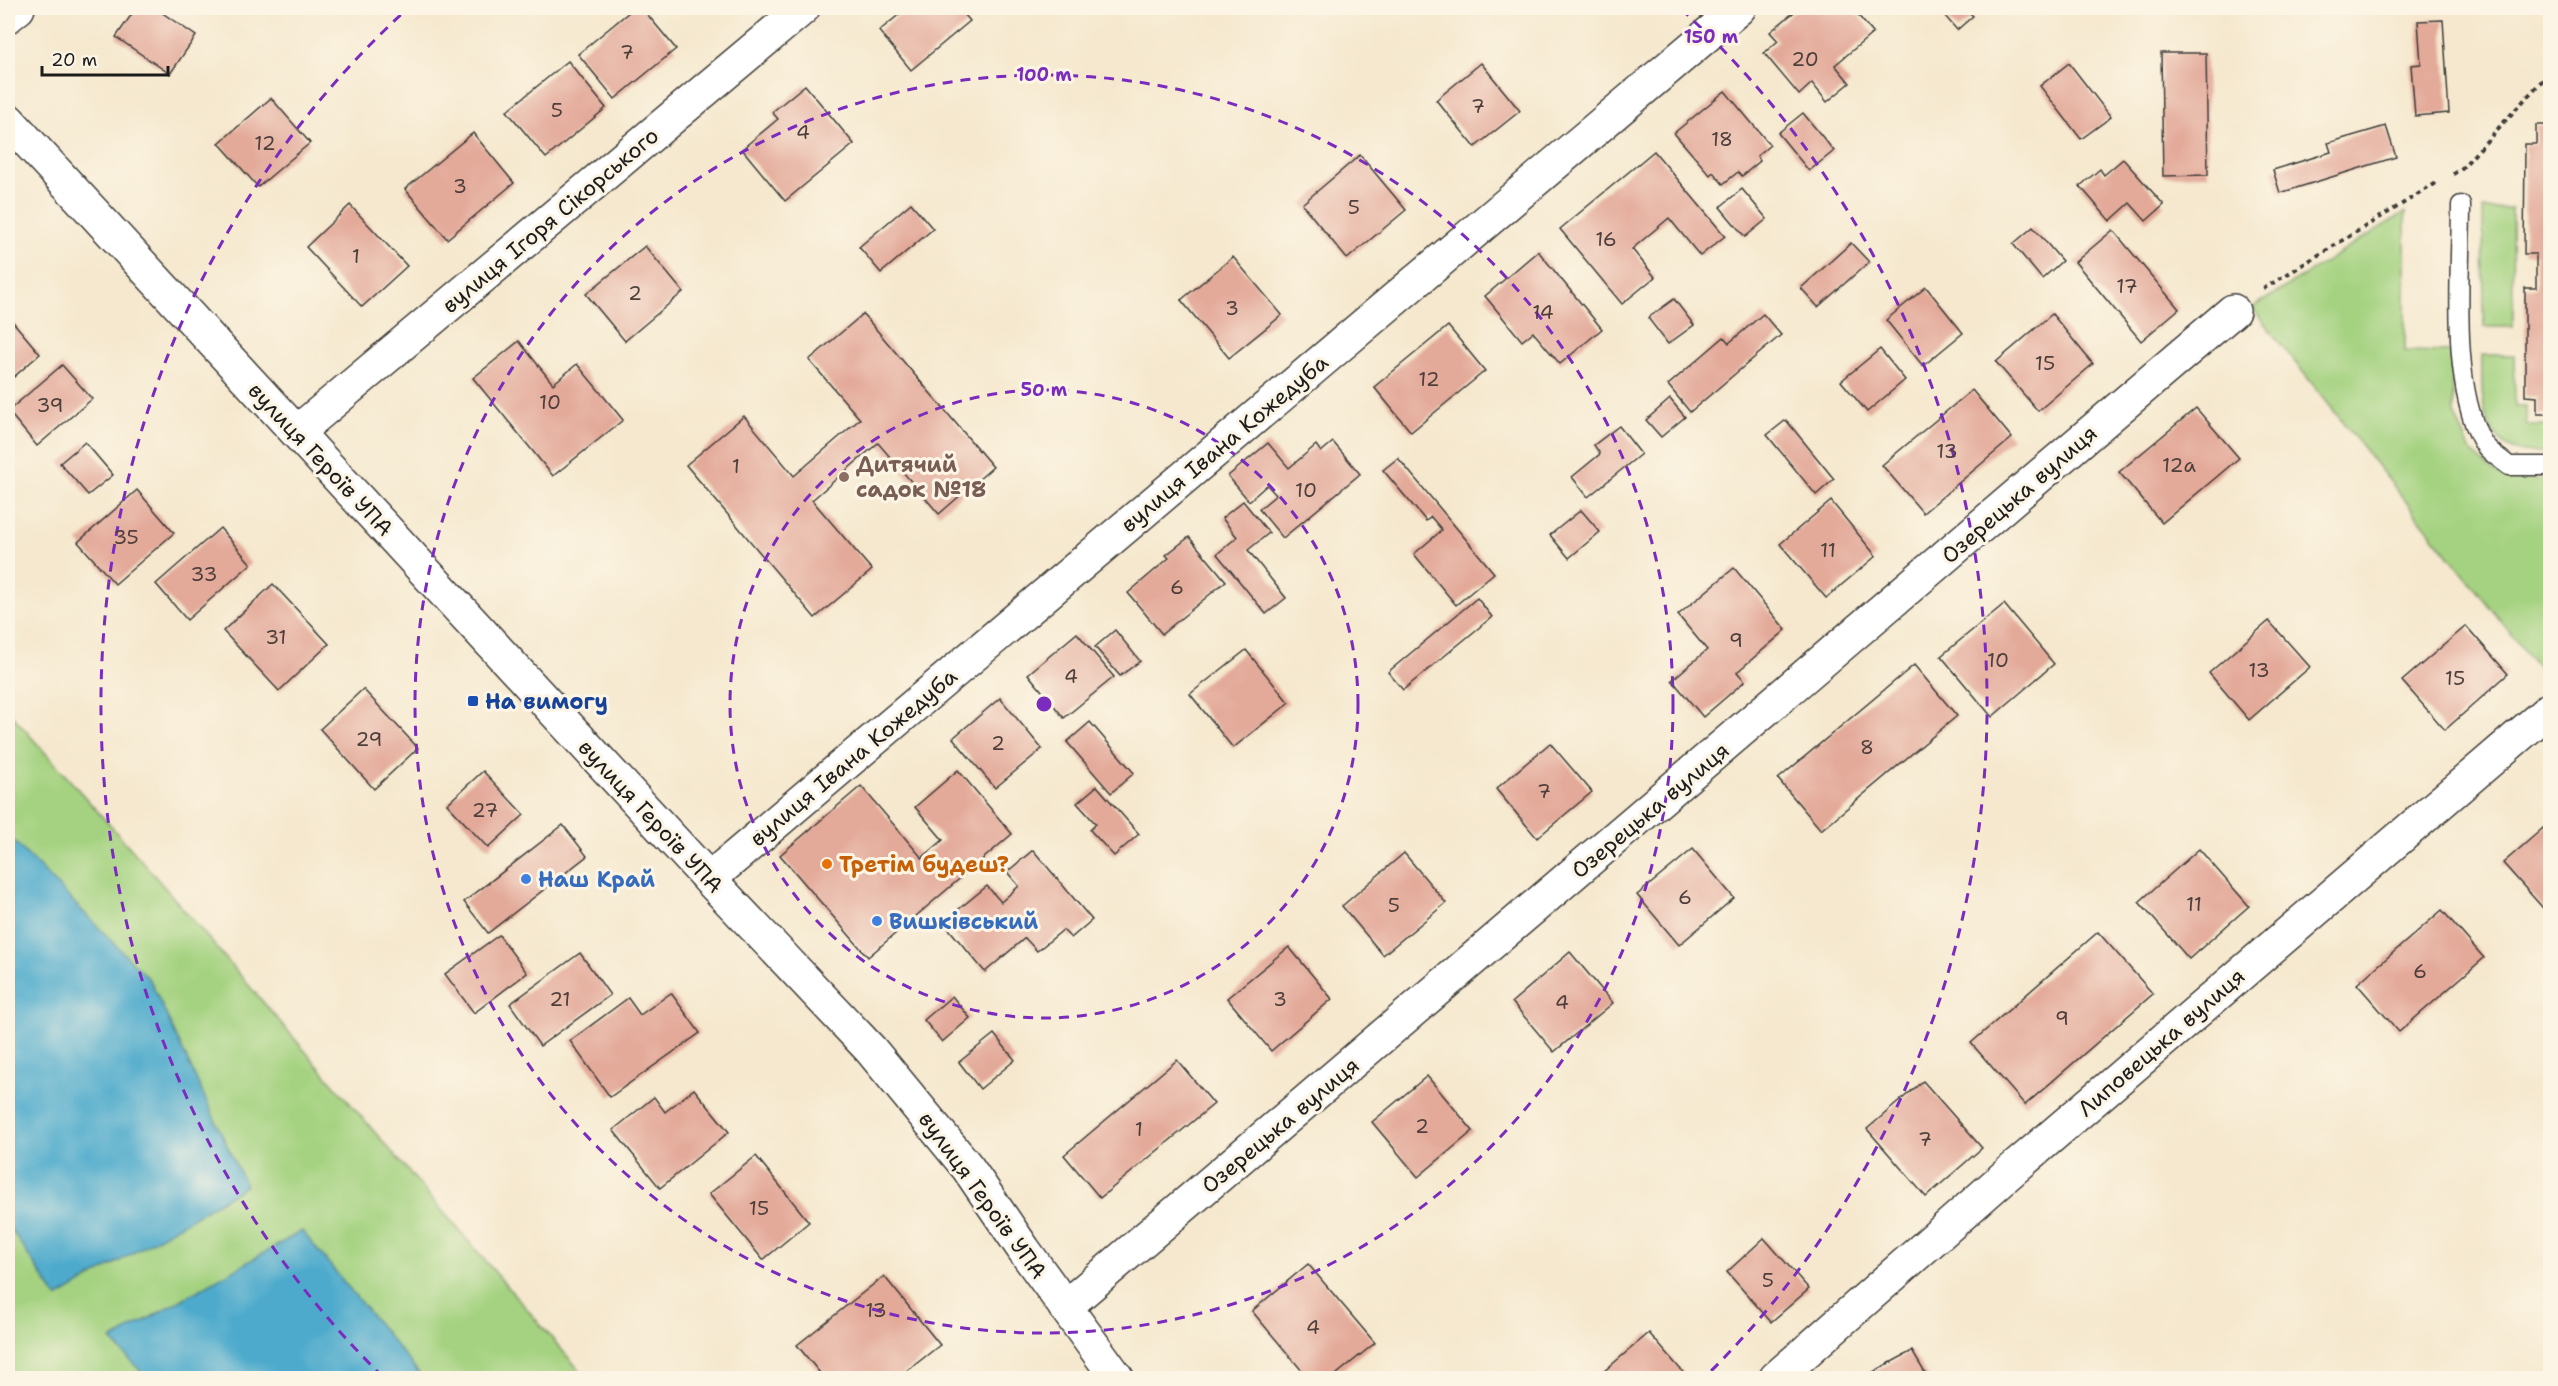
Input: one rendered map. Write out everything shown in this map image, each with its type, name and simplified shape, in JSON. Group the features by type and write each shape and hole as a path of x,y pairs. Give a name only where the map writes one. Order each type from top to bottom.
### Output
{"street":[{"path":"8,16 18,8"},
{"name":"вулиця Ігоря Сікорського","path":"297,432 803,8"},
{"name":"вулиця Івана Кожедуба","path":"709,879 1739,8"},
{"name":"вулиця Героїв УПА","path":"8,120 709,879 871,1050 969,1168 1065,1308 1117,1378"},
{"name":"Озерецька вулиця","path":"1065,1308 2233,310"},
{"name":"Липовецька вулиця","path":"1776,1378 2020,1163 2550,709"}],"lane":[{"path":"2461,206 2461,347 2469,411 2483,444 2509,466 2550,466"}],"path":[{"path":"2451,175 2461,169 2550,72"},
{"path":"2233,310 2442,180"}],"green space":[{"path":"2483,209 2512,209 2513,327 2484,327"},
{"path":"2405,212 2405,351 2451,352 2454,414 2470,450 2492,471 2508,479 2550,480 2550,663 2547,679 2252,308"},
{"path":"2482,355 2514,355 2515,407 2526,407 2526,425 2550,425 2550,452 2523,452 2508,447 2497,438 2485,413"},
{"path":"8,711 141,860 586,1378 8,1378"}],"water":[{"path":"8,835 150,980 246,1186 57,1298 8,1225"},
{"path":"302,1231 423,1378 147,1378 111,1340"}],"building":[{"path":"136,8 155,8 196,36 170,74 116,37"},
{"path":"634,8 642,8 676,49 615,99 578,54"},
{"path":"907,8 959,8 970,21 911,70 879,31"},
{"path":"1799,8 1816,10 1852,8 1873,33 1835,65 1850,83 1827,102 1812,83 1799,95 1764,53 1778,41 1770,32"},
{"path":"1938,8 1965,8 1973,16 1957,30"},
{"path":"2443,20 2449,113 2415,116 2411,65 2421,64 2418,21"},
{"path":"2161,53 2206,53 2208,175 2163,176"},
{"path":"568,61 606,108 546,158 507,111"},
{"path":"1481,63 1520,111 1475,147 1436,100"},
{"path":"2069,63 2111,117 2081,139 2040,86"},
{"path":"805,85 854,144 785,201 742,149 778,119 772,112"},
{"path":"1725,91 1770,145 1757,156 1760,161 1742,176 1738,172 1723,184 1713,172 1710,175 1674,133"},
{"path":"271,98 310,143 258,187 219,143"},
{"path":"1803,113 1834,151 1809,171 1778,133"},
{"path":"2536,125 2550,125 2550,414 2537,414 2537,397 2525,396 2525,288 2536,288 2536,254 2524,254 2525,144 2536,144"},
{"path":"2386,126 2396,157 2280,193 2273,170 2331,152 2328,143"},
{"path":"473,133 514,183 447,239 405,189"},
{"path":"1654,151 1725,236 1700,256 1669,218 1632,249 1655,277 1622,304 1560,229"},
{"path":"1360,155 1406,210 1347,259 1302,204"},
{"path":"2123,159 2164,205 2146,221 2130,203 2110,221 2080,186 2100,169 2104,175"},
{"path":"1742,189 1767,219 1745,237 1720,207"},
{"path":"911,203 933,229 881,273 859,247"},
{"path":"350,205 407,266 362,307 306,247"},
{"path":"2033,227 2062,261 2042,279 2013,244"},
{"path":"2113,230 2179,309 2141,341 2075,262"},
{"path":"1851,243 1869,262 1818,307 1801,288"},
{"path":"645,246 683,292 625,341 586,294"},
{"path":"1538,251 1602,329 1560,364 1533,332 1522,341 1485,296"},
{"path":"1233,257 1282,315 1229,358 1181,300"},
{"path":"1926,287 1963,333 1923,366 1886,320"},
{"path":"1674,299 1694,325 1668,344 1648,318"},
{"path":"863,314 993,467 939,514 878,443 812,500 872,570 815,618 686,465 744,416 794,476 860,419 809,360"},
{"path":"1763,314 1781,335 1690,412 1668,385 1724,337 1729,343"},
{"path":"2052,314 2093,364 2038,411 1996,362"},
{"path":"8,316 40,354 8,382"},
{"path":"1448,326 1485,371 1411,432 1374,387"},
{"path":"519,341 553,384 577,364 623,420 553,476 473,378"},
{"path":"1880,349 1905,380 1867,412 1841,381"},
{"path":"62,365 92,399 37,446 8,411"},
{"path":"1972,390 2012,438 1923,513 1882,465"},
{"path":"1670,399 1685,417 1661,437 1646,420"},
{"path":"2196,408 2239,458 2162,523 2119,472"},
{"path":"1786,420 1834,479 1816,495 1767,435"},
{"path":"1619,426 1641,454 1588,497 1572,477 1600,454 1594,445"},
{"path":"85,442 113,475 88,495 60,463"},
{"path":"1333,442 1360,474 1283,538 1259,509 1276,495 1267,485 1249,501 1228,476 1268,443 1289,468 1316,445 1321,452"},
{"path":"1398,458 1494,573 1456,605 1414,554 1442,530 1431,517 1426,521 1383,470"},
{"path":"137,490 174,533 115,584 78,542"},
{"path":"1243,501 1269,533 1248,550 1286,598 1266,614 1217,554 1237,537 1222,518"},
{"path":"1831,501 1876,556 1826,598 1780,544"},
{"path":"1581,510 1600,532 1569,558 1550,535"},
{"path":"220,528 251,564 187,620 156,584"},
{"path":"1189,537 1226,581 1162,634 1128,593 1169,558 1166,555"},
{"path":"1734,568 1786,630 1737,672 1745,681 1703,717 1672,680 1707,650 1678,615"},
{"path":"273,584 329,644 279,691 223,631"},
{"path":"1477,598 1492,617 1403,690 1388,672"},
{"path":"2004,604 2054,664 1992,717 1941,656"},
{"path":"2269,621 2310,667 2249,720 2209,673"},
{"path":"2466,626 2508,674 2445,730 2402,681"},
{"path":"1115,630 1140,661 1120,676 1095,647"},
{"path":"1077,633 1114,677 1064,718 1028,674"},
{"path":"1246,650 1289,703 1233,748 1190,694"},
{"path":"1914,665 1957,716 1821,830 1778,779"},
{"path":"363,689 418,748 374,789 320,729"},
{"path":"1000,698 1042,749 995,788 953,738"},
{"path":"1090,722 1134,773 1111,793 1067,742"},
{"path":"1550,743 1592,792 1537,838 1496,789"},
{"path":"958,770 1012,834 868,957 780,855 861,786 922,858 943,840 915,807"},
{"path":"483,771 524,815 488,848 447,804"},
{"path":"1097,786 1139,834 1114,856 1090,830 1096,824 1077,803"},
{"path":"2550,822 2550,916 2503,863"},
{"name":"Наш Край","path":"563,825 587,856 488,933 464,902"},
{"path":"1693,849 1734,898 1679,945 1637,895"},
{"path":"2199,849 2249,906 2189,959 2139,902"},
{"path":"1033,850 1092,920 1071,938 1063,930 1037,951 1025,938 985,972 943,922 987,886 1001,902 1019,886 1007,872"},
{"path":"1404,853 1446,903 1383,955 1342,906"},
{"path":"2442,910 2484,958 2399,1032 2357,984"},
{"path":"2098,932 2153,994 2025,1105 1971,1043"},
{"path":"499,935 527,973 474,1013 445,974"},
{"path":"1289,947 1332,999 1271,1051 1227,998"},
{"path":"1570,952 1613,1003 1554,1052 1512,1002"},
{"path":"580,953 610,995 540,1046 510,1004"},
{"path":"671,993 700,1033 610,1097 570,1041 628,998 640,1015"},
{"path":"952,996 970,1018 942,1042 924,1020"},
{"path":"994,1034 1015,1060 980,1089 959,1062"},
{"path":"1177,1060 1214,1104 1100,1198 1064,1155"},
{"path":"1427,1076 1473,1131 1418,1177 1372,1122"},
{"path":"1923,1081 1982,1148 1926,1197 1867,1129"},
{"path":"694,1089 729,1132 660,1188 613,1130 654,1097 665,1112"},
{"path":"756,1156 809,1222 763,1260 709,1194"},
{"path":"1764,1238 1809,1289 1771,1322 1727,1272"},
{"path":"1308,1264 1375,1343 1332,1378 1308,1378 1252,1311"},
{"path":"884,1276 940,1345 898,1378 824,1378 797,1345"},
{"path":"1649,1333 1688,1378 1596,1378"},
{"path":"1912,1351 1928,1378 1862,1378"}],"place":[{"name":"Дитячий садок №18","path":"844,477"},
{"name":"На вимогу","path":"473,701"},
{"name":"Третім будеш?","path":"827,864"},
{"name":"Наш Край","path":"526,879"},
{"name":"Вишківський","path":"877,921"}]}
